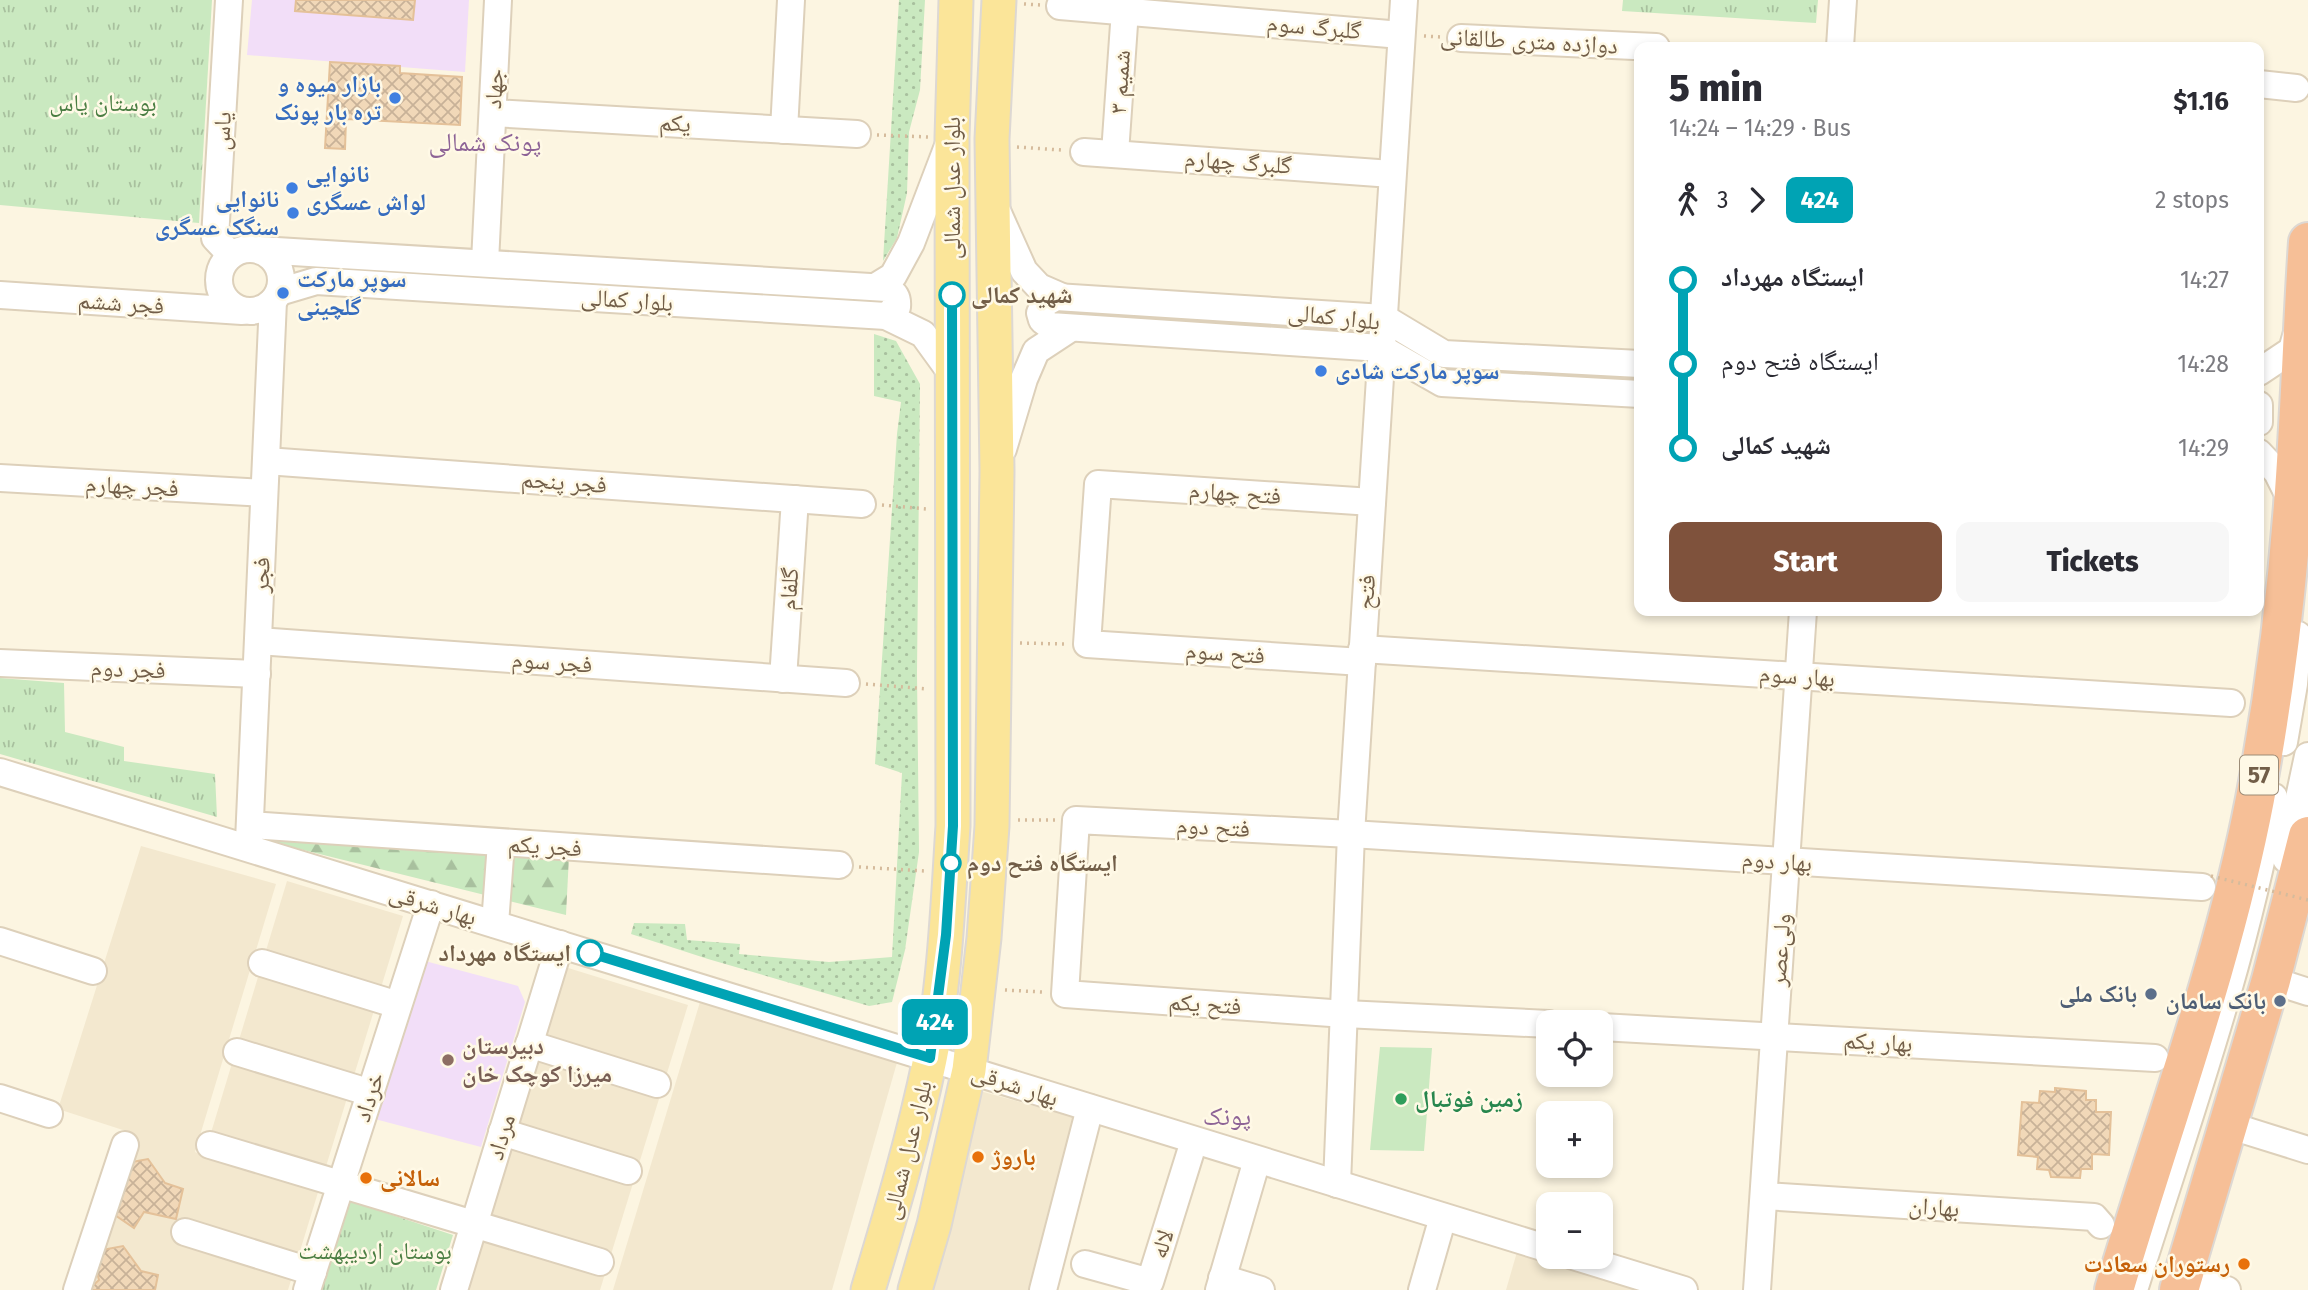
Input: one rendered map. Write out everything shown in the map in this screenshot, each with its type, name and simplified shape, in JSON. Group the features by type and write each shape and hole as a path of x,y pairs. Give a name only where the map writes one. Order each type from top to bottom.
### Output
{"highway":[{"name":"57","path":"2114,1290 2215,966 2255,799 2301,513 2303,314 2308,242"},
{"path":"2173,1285 2228,1125 2306,869"}],"main road":[{"name":"بلوار عدل شمالی","path":"868,1290 890,1216 930,1058 946,935 953,826 952,138 956,0"},
{"name":"بلوار عدل شمالی","path":"915,1290 934,1225 969,1070 979,988 992,820 997,471 992,145 998,1"}],"street":[{"name":"یاس","path":"229,0 215,237 231,255"},
{"name":"جهاد","path":"485,262 498,0"},
{"path":"784,130 791,0"},
{"name":"فتح","path":"1337,1184 1351,834 1404,0"},
{"path":"1840,42 1843,0"},
{"name":"گلبرگ سوم","path":"1060,6 1401,35"},
{"name":"شمیم ۳","path":"1115,153 1125,10"},
{"name":"دوازده متری طالقانی","path":"1461,38 1634,46"},
{"path":"2264,84 2296,88"},
{"name":"یکم","path":"492,113 857,134"},
{"path":"886,316 897,307 898,300 895,294 881,287 892,276 911,243 952,138"},
{"name":"گلبرگ چهارم","path":"1084,152 1392,174"},
{"name":"بلوار کمالی","path":"992,201 1024,271 1039,287 1059,297 1384,318 1444,354 1634,364"},
{"path":"250,249 260,250 270,255 281,272 276,297 259,310 242,310 232,306 220,291 220,271 231,255 250,249"},
{"name":"بلوار کمالی","path":"260,250 881,287"},
{"name":"بلوار کمالی","path":"276,297 316,281 886,316 923,334 952,374"},
{"name":"فجر ششم","path":"0,295 242,310"},
{"name":"فجر","path":"249,837 264,494 276,297"},
{"path":"997,471 1024,379 1036,351 1060,327 1042,320 1041,308 1059,297"},
{"path":"2264,369 2292,350 2303,314"},
{"name":"بلوار کمالی","path":"1060,327 1381,348 1442,383 1634,394"},
{"path":"2134,1290 2237,958 2263,859 2294,684 2301,513 2277,472 2264,458"},
{"name":"فجر پنجم","path":"266,461 862,504"},
{"name":"فجر چهارم","path":"0,478 264,494"},
{"name":"فتح چهارم","path":"1087,644 1098,484 1372,502"},
{"name":"گلفام","path":"783,679 795,499"},
{"name":"ولی‌عصر","path":"1757,1290 1803,616"},
{"name":"فجر سوم","path":"258,641 846,683"},
{"name":"فتح سوم","path":"1087,644 1362,656"},
{"name":"بهار سوم","path":"1362,656 1798,676 2231,703"},
{"name":"فجر دوم","path":"0,663 257,674"},
{"path":"2227,1290 2173,1285 2255,984 2308,756"},
{"name":"بهار شرقی","path":"0,772 249,837 431,904 1536,1245"},
{"path":"1065,994 1076,820"},
{"name":"فتح دوم","path":"1076,820 1351,834"},
{"name":"بهار دوم","path":"1351,834 1786,862 2206,882"},
{"name":"فجر یکم","path":"249,837 501,843 839,865"},
{"path":"495,924 501,843"},
{"name":"خرداد","path":"310,1281 431,904"},
{"path":"0,941 93,971"},
{"name":"مرداد","path":"454,1290 560,944"},
{"path":"262,963 398,1005"},
{"path":"2271,980 2308,992"},
{"name":"فتح یکم","path":"1065,994 1345,1014"},
{"path":"1345,1014 1536,1023"},
{"name":"بهار یکم","path":"1613,1028 2155,1058"},
{"path":"529,1044 657,1083"},
{"path":"237,1052 371,1093"},
{"path":"0,1098 49,1114"},
{"path":"1043,1290 1090,1108"},
{"path":"2228,1125 2308,1150"},
{"path":"502,1132 628,1171"},
{"name":"لاله","path":"1085,1264 1150,1282 1194,1141"},
{"path":"77,1290 125,1145"},
{"path":"210,1145 600,1262"},
{"path":"1257,1160 1221,1284 1261,1290"},
{"name":"بهاران","path":"1763,1196 2094,1217 2101,1225"},
{"path":"1422,1290 1443,1217"},
{"path":"186,1233 310,1281"},
{"path":"1613,1268 1684,1290"}],"path":[{"path":"998,1 1060,6"},
{"name":"دوازده متری طالقانی","path":"1401,35 1461,38"},
{"path":"857,134 952,138"},
{"path":"992,145 1084,152"},
{"path":"862,504 953,511"},
{"path":"995,642 1087,644"},
{"path":"846,683 953,691"},
{"path":"992,820 1076,820"},
{"path":"839,865 950,873"},
{"path":"2206,882 2306,869"},
{"path":"979,988 1065,994"}],"shaded area":[{"path":"252,0 469,0 465,72 247,55"},
{"path":"141,846 276,884 195,1152 204,1156 287,881 403,916 288,1290 74,1290 126,1131 58,1109"},
{"name":"دبیرستان میرزا کوچک خان","path":"425,961 518,986 525,1002 481,1147 371,1118"},
{"path":"565,967 688,1005 600,1290 465,1290"},
{"path":"700,1002 898,1059 832,1290 613,1290"},
{"path":"980,1091 1084,1120 1037,1290 925,1290"},
{"path":"1517,1252 1536,1258 1536,1269 1573,1269 1643,1290 1506,1290"}],"green space":[{"name":"بوستان یاس","path":"0,0 212,0 199,223 0,205"},
{"path":"899,0 925,0 920,90 909,132 907,193 897,238 883,261"},
{"path":"1623,0 1818,0 1816,23 1622,11"},
{"path":"874,334 896,341 920,384 917,673 919,852 905,950 892,1002 869,1006 631,934 634,923 685,924 687,940 740,944 739,954 829,962 892,957 902,773 875,764 901,402 874,396"},
{"path":"0,678 64,683 65,732 124,747 124,761 215,774 217,817 0,754"},
{"path":"267,833 569,856 566,915 263,840"},
{"name":"زمین فوتبال","path":"1380,1047 1432,1048 1424,1151 1370,1150"},
{"name":"بوستان اردیبهشت","path":"350,1201 453,1235 436,1290 320,1290"}],"building":[{"path":"296,0 415,0 413,20 295,11"},
{"name":"بازار ميوه و تره بار پونک","path":"330,62 400,66 400,73 462,77 460,125 346,119 345,149 325,148"},
{"path":"2055,1088 2086,1091 2086,1100 2096,1100 2096,1112 2111,1112 2109,1155 2092,1154 2092,1169 2081,1169 2080,1178 2051,1177 2049,1170 2037,1169 2038,1157 2018,1155 2022,1102 2039,1103 2040,1091 2055,1092"},
{"path":"148,1159 165,1183 183,1189 176,1219 144,1212 134,1228 106,1209 124,1193 115,1165"},
{"path":"123,1246 141,1271 158,1275 155,1290 88,1290 99,1280 91,1252"}],"bus line":[{"name":"424","path":"590,953 930,1058 946,935 953,826 952,295"}],"place":[{"name":"بازار ميوه و تره بار پونک","path":"395,98"},
{"name":"نانوایی لواش عسگری","path":"292,188"},
{"name":"نانوایی سنگک عسگری","path":"293,213"},
{"name":"سوپر مارکت گلچینی","path":"283,293"},
{"name":"شهید کمالی","path":"952,295"},
{"name":"سوپر مارکت شادی","path":"1321,371"},
{"name":"ایستگاه فتح دوم","path":"951,863"},
{"name":"ایستگاه مهرداد","path":"590,953"},
{"name":"بانک ملی","path":"2151,994"},
{"name":"بانک سامان","path":"2280,1001"},
{"name":"دبیرستان میرزا کوچک خان","path":"448,1060"},
{"name":"زمین فوتبال","path":"1401,1099"},
{"name":"باروژ","path":"978,1157"},
{"name":"سالانی","path":"366,1178"},
{"name":"رستوران سعادت","path":"2244,1264"}],"district":[{"name":"پونک شمالی","path":"485,142"},
{"name":"پونک","path":"1227,1116"}]}
